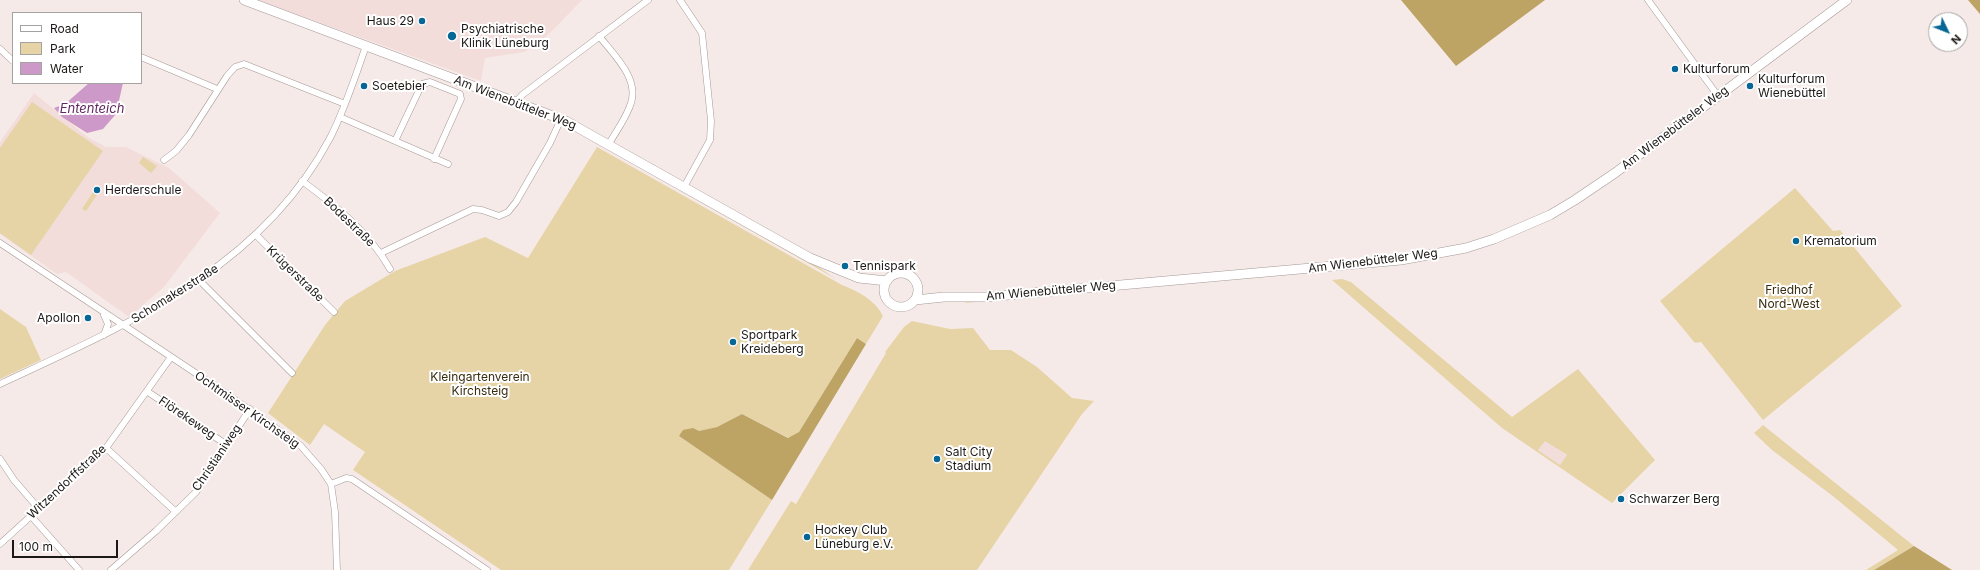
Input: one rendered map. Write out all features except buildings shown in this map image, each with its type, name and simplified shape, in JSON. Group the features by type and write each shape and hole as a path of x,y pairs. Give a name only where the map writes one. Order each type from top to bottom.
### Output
{"street":[{"name":"Am Wienebütteler Weg","path":"244,0 561,119 609,144 810,258 843,273 859,278 888,281 894,275 904,273 913,278 918,288 944,297"},
{"path":"516,102 522,95 648,0"},
{"path":"680,0 702,32 711,120 709,144 684,186"},
{"path":"1648,0 1718,96"},
{"name":"Am Wienebütteler Weg","path":"859,278 885,293 890,302 899,306 906,306 915,300 944,297 986,297 1330,267 1429,256 1466,248 1550,215 1574,200 1615,173 1847,0"},
{"path":"600,36 630,78 633,94 631,104 609,144"},
{"name":"Schomakerstraße","path":"0,384 123,326 159,306 200,281 228,260 256,235 302,181 329,139 340,117 366,46"},
{"path":"0,49 12,60"},
{"path":"142,57 217,89"},
{"path":"164,160 176,151 217,89 235,67 244,64 345,104"},
{"path":"395,141 422,84 430,82 460,94 461,99 434,158"},
{"path":"340,117 448,164"},
{"path":"382,253 473,209 482,210 499,216 508,212 516,202 535,169 561,119"},
{"name":"Bodestraße","path":"302,181 351,221 382,253 390,269"},
{"name":"Krügerstraße","path":"256,235 334,312"},
{"name":"Ochtmisser Kirchsteig","path":"0,243 300,445 322,469 331,484"},
{"path":"200,281 292,373"},
{"path":"885,293 888,281"},
{"path":"915,300 918,288"},
{"path":"104,313 108,324 104,335"},
{"name":"Witzendorffstraße","path":"0,544 106,448 148,392 171,357"},
{"name":"Flörekeweg","path":"148,392 227,445"},
{"name":"Christianiweg","path":"111,570 176,512 196,492 250,410"},
{"path":"106,448 176,512"},
{"path":"0,459 14,480 39,509"},
{"path":"337,570 336,512 331,484 346,478 352,479 487,570"},
{"path":"31,516 79,570"}],"shaded area":[{"name":"Psychiatrische Klinik Lüneburg","path":"257,0 582,0 538,44 524,52 485,58 481,81"},
{"path":"1401,0 1545,0 1456,66"},
{"path":"1968,0 1980,0 1980,14"},
{"name":"Herderschule","path":"34,93 89,138 106,147 126,147 169,168 220,213 164,287 129,317 66,272 57,274 0,234 0,142"},
{"path":"857,338 866,344 772,500 679,436 683,430 693,428 699,431 717,427 742,414 788,438 799,432"},
{"path":"1545,440 1567,456 1560,465 1538,450"},
{"path":"1914,546 1952,570 1874,570"}],"green space":[{"path":"32,102 103,151 31,255 0,233 0,148"},
{"name":"Kleingartenverein Kirchsteig","path":"597,147 842,285 860,293 880,310 883,316 866,344 857,338 799,432 789,438 742,414 717,427 679,436 772,500 729,570 501,570 353,470 365,452 324,424 310,445 268,413 325,325 345,301 395,271 485,237 528,258"},
{"path":"143,157 157,166 151,173 139,163"},
{"path":"97,186 101,189 86,211 82,209"},
{"path":"680,188 817,266 836,279 679,190"},
{"name":"Friedhof Nord-West","path":"1795,188 1833,231 1840,230 1902,306 1763,420 1701,342 1695,343 1660,301"},
{"path":"1342,279 1351,282 1512,417 1578,369 1655,460 1612,503 1502,428 1332,280","holes":["1545,441 1567,455 1560,465 1538,450"]},
{"path":"1118,288 1118,290 965,303 966,300"},
{"path":"0,309 26,327 41,360 0,379"},
{"name":"Salt City Stadium","path":"912,321 950,329 973,328 990,350 1011,350 1037,367 1072,398 1094,401 1082,414 977,570 748,570 791,501 796,504 886,353 885,352 904,327"},
{"path":"1763,425 1914,546 1874,570 1866,570 1898,550 1834,497 1772,450 1754,433"}],"water":[{"name":"Ententeich","path":"88,84 123,84 116,114 103,129 87,133 62,117 54,108 65,104"}],"place":[{"name":"Haus 29","path":"422,21"},
{"name":"Psychiatrische Klinik Lüneburg","path":"452,36"},
{"name":"Kulturforum","path":"1675,69"},
{"name":"Soetebier","path":"364,86"},
{"name":"Kulturforum Wienebüttel","path":"1750,86"},
{"name":"Herderschule","path":"97,190"},
{"name":"Krematorium","path":"1796,241"},
{"name":"Tennispark","path":"845,266"},
{"name":"Apollon","path":"88,318"},
{"name":"Sportpark Kreideberg","path":"733,342"},
{"name":"Salt City Stadium","path":"937,459"},
{"name":"Schwarzer Berg","path":"1621,499"},
{"name":"Hockey Club Lüneburg e.V.","path":"807,537"}]}
